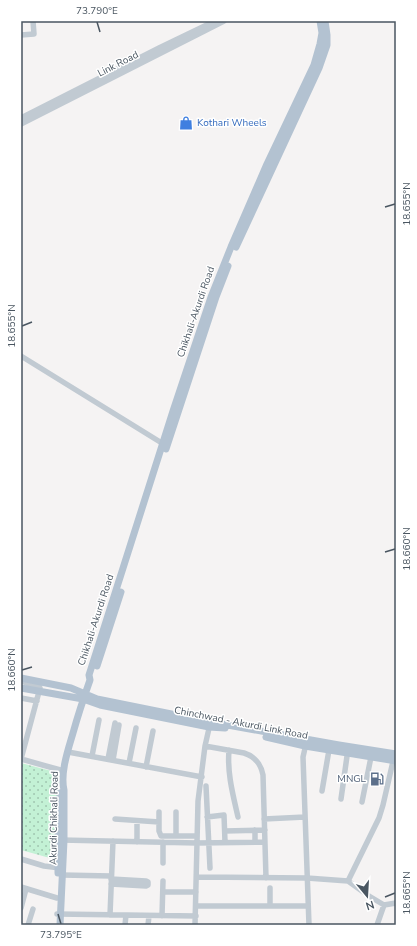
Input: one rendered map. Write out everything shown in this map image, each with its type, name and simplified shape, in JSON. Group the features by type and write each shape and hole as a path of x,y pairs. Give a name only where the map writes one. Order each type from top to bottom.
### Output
{"main road":[{"name":"Chikhali-Akurdi Road","path":"84,696 90,680 95,672 165,445 216,297 231,247 267,164 314,65 322,33 320,21"},
{"name":"Chikhali-Akurdi Road","path":"219,284 319,68 327,45 325,21"},
{"path":"21,679 71,688 84,696"},
{"path":"21,688 39,692 84,696"},
{"name":"Akurdi Chikhali Road","path":"60,925 60,787 63,784 68,752 84,696"},
{"name":"Chinchwad - Akurdi Link Road","path":"84,696 210,725 395,758"},
{"name":"Chinchwad - Akurdi Link Road","path":"306,743 329,750 348,750 371,757 395,758"},
{"path":"57,925 59,914 57,898 61,870"}],"street":[{"path":"21,35 34,34 33,21"},
{"name":"Link Road","path":"21,118 215,21"},
{"name":"Link Road","path":"21,124 224,21"},
{"path":"21,356 165,445"},
{"path":"21,679 26,683 39,686 39,692 21,759 64,771"},
{"path":"21,698 36,701"},
{"path":"92,756 99,720"},
{"path":"110,760 117,724"},
{"path":"195,925 198,801 210,725"},
{"path":"129,763 136,728"},
{"path":"146,767 153,731"},
{"path":"306,743 303,757 309,925"},
{"path":"206,746 248,754 260,765 263,775 266,878"},
{"path":"229,750 229,777 238,817"},
{"path":"322,791 329,750"},
{"path":"340,799 348,750"},
{"path":"68,752 202,777"},
{"path":"362,802 371,757"},
{"path":"348,881 384,805 395,758"},
{"path":"206,786 210,868"},
{"path":"159,812 159,831 161,836 197,836"},
{"path":"176,812 176,836"},
{"path":"207,817 224,815 225,842"},
{"path":"264,819 305,817"},
{"path":"115,819 159,822"},
{"path":"137,820 137,842"},
{"path":"255,830 255,842"},
{"path":"225,831 265,830"},
{"path":"61,840 197,843 265,842"},
{"path":"110,915 113,841"},
{"path":"163,842 163,863"},
{"path":"21,859 61,870 111,880 148,886 149,884 146,881 111,880"},
{"path":"196,877 307,878 348,881 384,905 396,903"},
{"path":"162,916 163,881"},
{"path":"21,908 24,888 57,898"},
{"path":"270,888 270,906"},
{"path":"163,892 196,892"},
{"path":"377,925 384,905"},
{"path":"196,906 308,906"},
{"path":"28,925 33,910"},
{"path":"59,914 196,916"},
{"path":"125,925 126,915"},
{"path":"148,925 149,916"}],"green space":[{"path":"21,763 59,773 57,860 21,850"}],"place":[{"name":"Kothari Wheels","path":"186,123"},
{"name":"MNGL","path":"377,779"}]}
